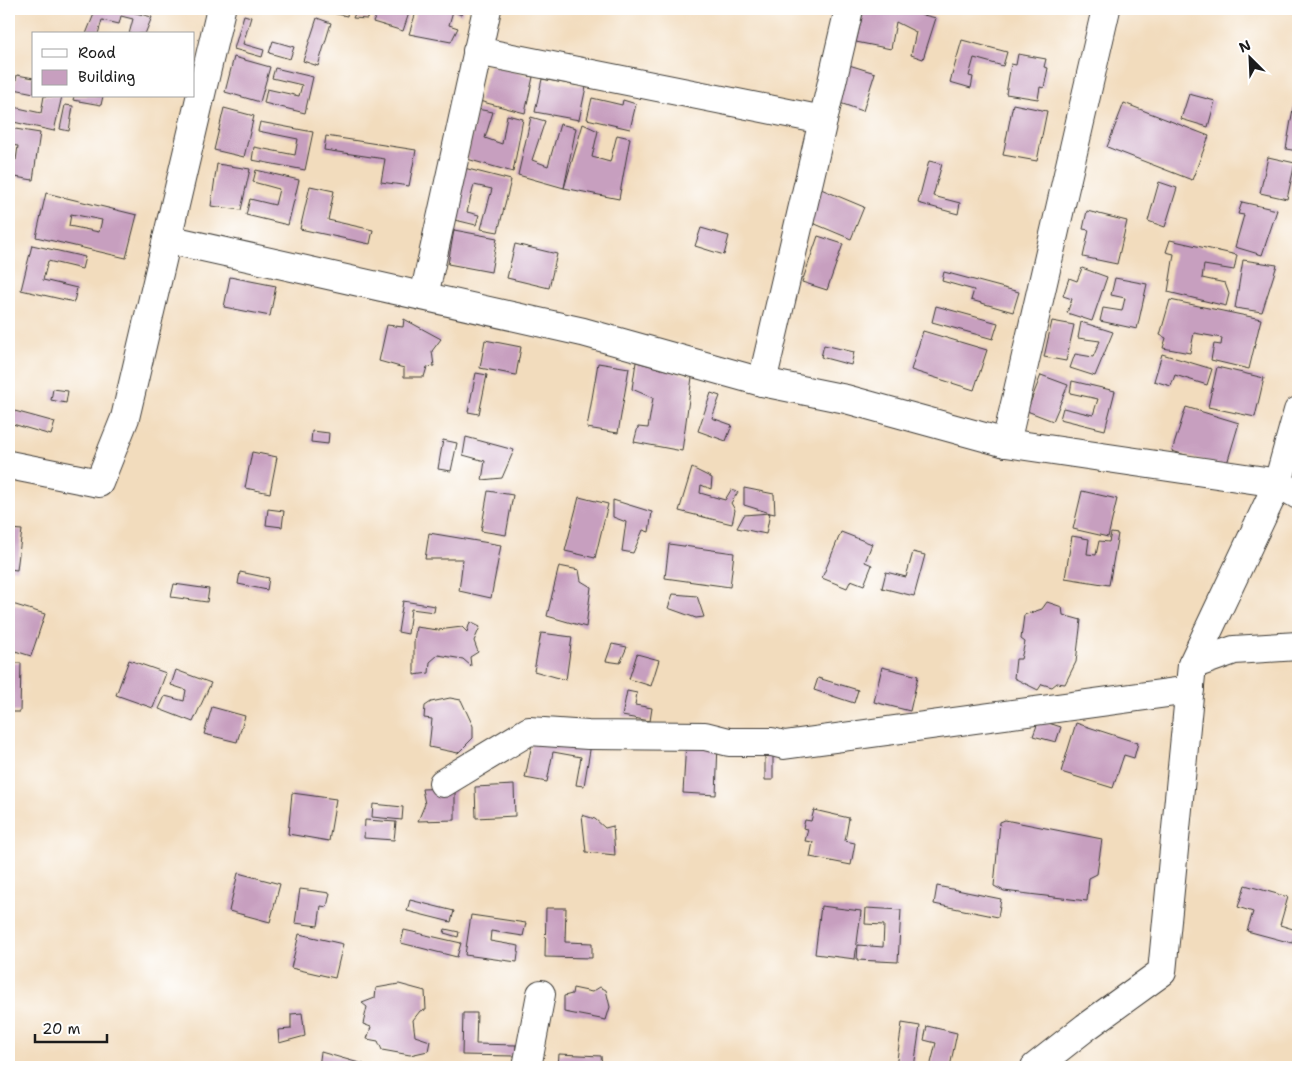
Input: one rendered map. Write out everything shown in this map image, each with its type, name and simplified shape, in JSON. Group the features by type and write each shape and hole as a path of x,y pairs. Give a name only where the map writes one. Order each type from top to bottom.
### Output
{"street":[{"path":"9,465 99,483 125,418 221,9"},
{"path":"424,296 486,9"},
{"path":"762,382 848,9"},
{"path":"1006,443 1106,9"},
{"path":"477,51 823,120"},
{"path":"167,239 583,332 762,382 846,398 1006,443 1288,489"},
{"path":"1035,1067 1162,972 1191,677 1288,489 1298,411"},
{"path":"444,783 529,731 588,735 705,736 729,742 772,742 784,745 1191,677 1234,650 1298,646"},
{"path":"527,1067 541,994"}],"building":[{"path":"96,9 119,9 152,17 146,32 130,32 133,19 121,16 119,24 102,20 99,32 87,32"},
{"path":"312,9 348,9 347,16"},
{"path":"357,9 373,9 367,19 353,18"},
{"path":"380,9 410,10 403,31 373,22"},
{"path":"417,9 464,9 461,15 453,11 449,25 458,28 451,42 409,34"},
{"path":"864,9 899,9 936,18 923,59 911,55 916,32 896,22 891,49 856,42"},
{"path":"244,15 251,17 243,44 264,50 262,57 234,49"},
{"path":"317,18 331,23 318,66 303,61"},
{"path":"962,40 1007,52 1003,66 974,58 969,76 973,77 971,88 950,82"},
{"path":"273,41 294,47 290,59 269,53"},
{"path":"1018,54 1046,59 1044,67 1048,68 1044,88 1040,87 1038,99 1006,94 1011,64 1016,65"},
{"path":"234,57 270,67 260,102 225,92"},
{"path":"490,65 533,77 525,113 479,101"},
{"path":"849,65 875,73 863,111 837,102"},
{"path":"275,68 313,77 305,113 264,103 267,89 299,96 302,85 272,78"},
{"path":"17,75 32,78 32,93 14,89"},
{"path":"542,79 586,87 579,120 535,112"},
{"path":"1189,94 1215,101 1208,127 1181,119"},
{"path":"44,98 62,98 54,131 9,121 9,106 41,113"},
{"path":"74,98 103,98 101,105 73,100"},
{"path":"592,98 622,105 623,100 636,104 630,129 587,119"},
{"path":"1124,103 1209,136 1192,180 1107,147"},
{"path":"1294,103 1298,104 1298,151 1286,149"},
{"path":"1013,104 1047,111 1037,161 1003,155"},
{"path":"65,105 73,106 69,131 60,129"},
{"path":"224,108 254,116 244,157 214,150"},
{"path":"477,109 493,112 485,138 502,144 507,115 523,119 513,172 467,159"},
{"path":"531,117 545,121 532,160 548,166 560,124 576,128 564,188 518,175"},
{"path":"260,122 313,132 305,170 252,160 254,147 295,155 298,139 258,131"},
{"path":"583,124 598,131 592,157 610,162 617,135 630,138 619,199 564,188"},
{"path":"9,128 40,133 33,180 9,176 9,159 16,160 18,146 9,145"},
{"path":"326,136 416,150 409,186 381,182 385,159 324,150"},
{"path":"1268,157 1295,163 1287,199 1260,193"},
{"path":"929,161 942,164 933,196 960,203 958,214 918,203"},
{"path":"217,164 250,169 241,210 211,206"},
{"path":"464,168 511,180 498,232 481,229 492,189 474,185 467,212 479,215 476,225 451,219"},
{"path":"256,170 299,180 288,225 246,215 250,199 275,205 279,189 253,182"},
{"path":"1159,182 1177,188 1165,227 1148,221"},
{"path":"310,186 334,191 328,220 373,230 370,244 300,229"},
{"path":"821,189 864,207 851,239 808,221"},
{"path":"46,193 137,215 126,258 36,237","holes":["71,214 102,220 99,232 69,226"]},
{"path":"1242,202 1277,210 1262,255 1235,247 1244,215 1238,214"},
{"path":"1087,211 1127,221 1117,264 1083,257 1089,230 1083,229"},
{"path":"701,228 729,236 724,255 695,246"},
{"path":"454,230 497,238 491,272 448,264"},
{"path":"818,236 843,244 827,290 802,282"},
{"path":"1170,240 1237,255 1234,270 1204,265 1202,278 1225,283 1229,294 1226,306 1168,292 1174,254 1166,252"},
{"path":"515,244 557,254 549,288 507,278"},
{"path":"32,245 85,257 82,269 48,261 43,280 77,288 74,302 21,290"},
{"path":"1243,260 1277,265 1262,312 1235,308"},
{"path":"1082,268 1107,277 1092,321 1067,313 1072,299 1063,296 1069,278 1077,281"},
{"path":"944,272 1019,292 1013,312 971,300 974,290 942,281"},
{"path":"230,277 276,286 270,316 224,307"},
{"path":"1115,278 1147,284 1137,329 1100,321 1103,308 1122,311 1125,298 1111,295"},
{"path":"1170,300 1261,319 1249,369 1211,360 1214,344 1221,345 1222,338 1194,333 1190,353 1163,348 1166,338 1160,335"},
{"path":"936,306 998,323 993,339 932,322"},
{"path":"404,319 441,339 432,351 434,366 427,367 424,377 404,377 404,368 379,361 387,325 403,327"},
{"path":"1052,321 1074,325 1066,361 1044,357"},
{"path":"1081,322 1113,332 1095,376 1070,368 1075,354 1093,357 1100,341 1078,338"},
{"path":"923,331 987,350 974,390 911,370"},
{"path":"485,340 521,347 516,375 480,368"},
{"path":"824,345 854,352 851,365 821,357"},
{"path":"1162,354 1212,369 1207,385 1175,375 1171,386 1154,381"},
{"path":"636,362 692,377 682,451 634,442 638,427 648,428 653,398 632,389"},
{"path":"598,363 629,368 618,433 587,428"},
{"path":"1217,367 1264,378 1255,417 1208,407"},
{"path":"476,373 487,375 479,414 468,412"},
{"path":"1041,375 1068,385 1053,421 1027,411"},
{"path":"1072,381 1115,391 1105,430 1060,419 1063,408 1093,415 1098,399 1070,393"},
{"path":"53,389 68,391 66,403 51,400"},
{"path":"711,393 720,396 712,418 732,425 726,441 698,431"},
{"path":"1186,407 1239,423 1226,467 1172,451"},
{"path":"11,410 55,422 51,435 9,423"},
{"path":"312,431 329,433 328,444 311,442"},
{"path":"466,437 514,450 502,478 482,480 485,461 463,455"},
{"path":"443,440 457,443 451,471 438,469"},
{"path":"252,452 277,457 270,493 245,488"},
{"path":"692,468 712,478 711,489 701,485 700,493 725,500 731,490 738,492 731,503 735,510 732,524 679,511"},
{"path":"744,488 774,494 775,514 744,505"},
{"path":"488,491 513,495 506,535 481,531"},
{"path":"1082,491 1117,499 1108,537 1073,529"},
{"path":"579,497 608,504 595,558 565,551"},
{"path":"613,500 652,512 649,532 643,530 633,553 622,551 626,522 613,517"},
{"path":"268,509 284,511 282,527 266,525"},
{"path":"770,513 766,534 737,528 744,515"},
{"path":"9,529 22,530 17,570 9,569"},
{"path":"841,532 872,544 865,562 872,565 864,585 851,580 847,588 822,578"},
{"path":"429,533 501,545 491,598 459,591 463,559 425,559"},
{"path":"1111,533 1118,534 1109,585 1065,578 1072,536 1089,539 1087,554 1096,555 1099,541 1109,542"},
{"path":"669,544 734,553 730,587 665,578"},
{"path":"913,552 925,555 914,596 882,588 886,572 906,577"},
{"path":"559,566 579,570 581,581 591,587 586,627 547,616"},
{"path":"240,572 269,578 267,590 238,584"},
{"path":"174,584 209,589 207,602 171,597"},
{"path":"673,594 697,596 704,617 696,618 668,608"},
{"path":"403,601 435,606 434,612 411,609 408,634 398,632"},
{"path":"1047,602 1062,607 1063,615 1081,620 1076,662 1065,684 1057,683 1052,687 1042,684 1038,690 1014,678 1016,659 1021,659 1025,642 1021,639 1024,615 1042,609"},
{"path":"9,603 45,614 31,656 9,649"},
{"path":"470,622 480,627 474,641 478,652 470,657 471,666 463,659 438,655 430,662 429,673 414,675 416,627 438,630 462,627 467,632"},
{"path":"541,633 572,637 566,680 534,671"},
{"path":"612,644 627,647 620,663 606,661"},
{"path":"637,654 659,660 651,686 629,679"},
{"path":"129,660 166,673 153,708 116,695"},
{"path":"9,663 21,663 20,712 9,712"},
{"path":"882,667 918,676 910,711 874,702"},
{"path":"176,670 211,683 193,722 159,709 165,696 184,701 186,690 171,685"},
{"path":"818,678 858,690 854,703 814,690"},
{"path":"627,691 637,693 635,705 652,708 650,721 622,716"},
{"path":"450,698 461,700 473,726 473,738 458,753 429,747 432,719 424,718 425,706 431,702"},
{"path":"212,707 245,716 237,742 204,734"},
{"path":"1039,720 1061,727 1056,742 1033,736"},
{"path":"1076,723 1138,743 1134,758 1124,755 1113,788 1061,772"},
{"path":"534,734 591,744 584,786 576,785 581,757 553,752 547,782 525,778"},
{"path":"686,742 718,744 716,795 683,793"},
{"path":"773,743 773,780 765,780 765,755"},
{"path":"514,785 515,816 476,818 475,787"},
{"path":"455,788 455,820 418,821 425,804 422,789"},
{"path":"292,793 336,799 329,841 288,834"},
{"path":"373,804 403,807 402,820 372,817"},
{"path":"814,810 849,818 845,841 855,843 851,865 810,857 813,842 805,841 808,829 803,828 805,820 811,821"},
{"path":"582,815 595,819 605,828 613,826 615,855 586,852"},
{"path":"365,820 396,822 394,840 364,838"},
{"path":"1005,820 1102,839 1097,874 1089,878 1087,901 1004,891 994,886 1000,822"},
{"path":"238,873 280,884 270,922 229,911"},
{"path":"1245,885 1288,897 1280,925 1296,930 1292,943 1247,931 1253,912 1238,907"},
{"path":"937,886 1001,899 998,917 934,904"},
{"path":"300,889 330,893 327,907 321,906 318,926 295,923"},
{"path":"410,900 454,911 451,922 407,911"},
{"path":"821,906 861,911 855,959 815,954"},
{"path":"546,908 566,908 565,942 592,943 592,958 545,957"},
{"path":"866,908 901,910 898,962 857,960 858,945 883,947 884,925 865,924"},
{"path":"471,915 526,923 523,936 491,931 490,941 519,946 517,962 465,955"},
{"path":"445,929 459,932 458,937 444,933"},
{"path":"404,930 461,943 457,957 401,943"},
{"path":"299,934 343,944 335,978 291,968"},
{"path":"399,984 425,991 426,1010 420,1011 413,1020 415,1036 430,1041 428,1051 410,1055 382,1050 378,1041 367,1039 371,1027 363,1024 367,1007 362,1003 375,998 376,988"},
{"path":"600,987 606,990 610,1007 606,1020 564,1012 564,996 572,994 573,988 592,992"},
{"path":"302,1013 305,1036 279,1043 278,1030 291,1029 291,1014"},
{"path":"463,1013 477,1013 476,1044 516,1045 515,1056 462,1055"},
{"path":"902,1023 920,1026 914,1067 896,1067"},
{"path":"927,1026 957,1033 950,1067 930,1067 936,1043 924,1040"},
{"path":"321,1052 373,1067 319,1067"},
{"path":"559,1054 601,1056 602,1067 558,1067"}]}
